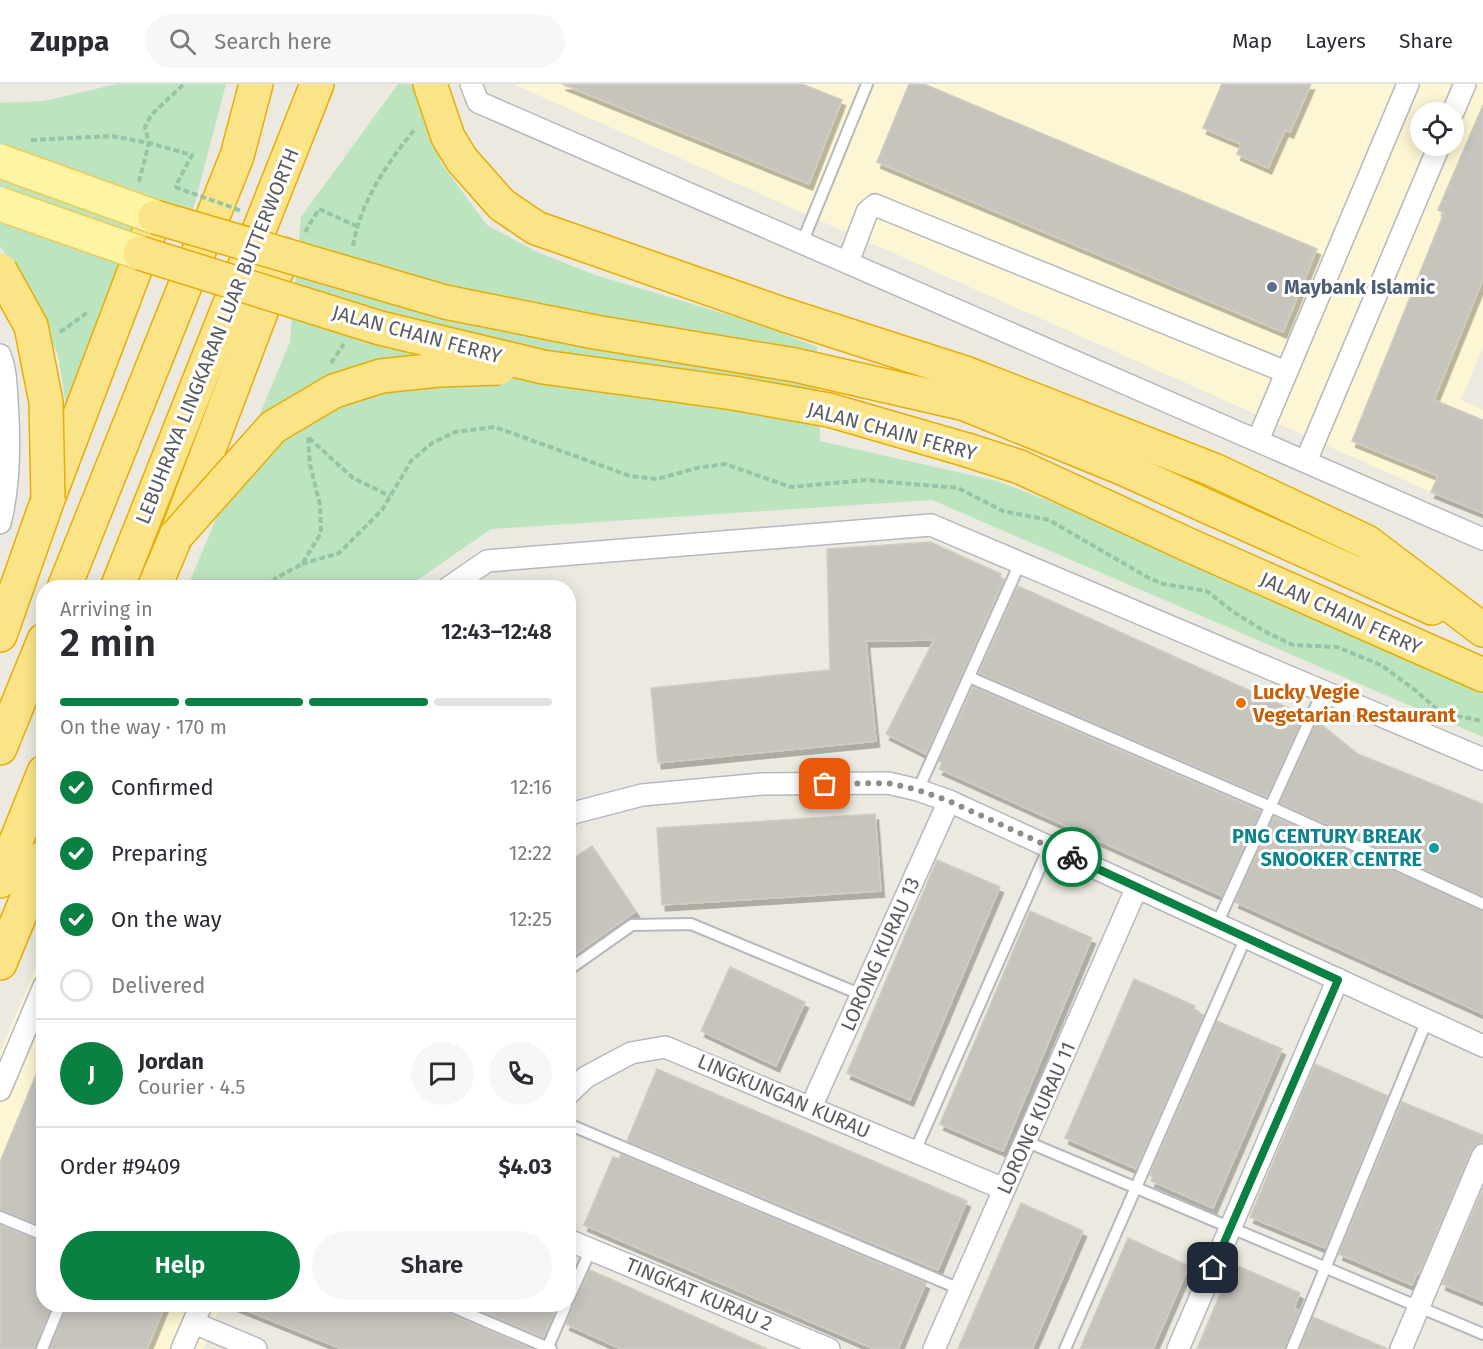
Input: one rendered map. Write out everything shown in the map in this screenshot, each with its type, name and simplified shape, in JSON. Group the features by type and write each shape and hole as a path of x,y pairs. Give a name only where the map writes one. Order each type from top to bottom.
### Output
{"highway":[{"path":"67,580 237,156 256,84"},
{"name":"LEBUHRAYA LINGKARAN LUAR BUTTERWORTH","path":"120,580 317,84"},
{"path":"434,96 448,137 462,160 502,205 536,228 785,315 968,374 1214,470 1367,542 1483,630"},
{"path":"0,636 48,499 155,217"},
{"name":"JALAN CHAIN FERRY","path":"155,217 294,244 445,302 595,332 795,364 964,404 1122,468 1483,630"},
{"path":"157,580 268,292 294,244"},
{"name":"JALAN CHAIN FERRY","path":"140,253 380,328 543,367 733,393 829,410 967,450 1020,467 1193,548 1483,675"},
{"path":"0,270 31,326 46,402 48,499"},
{"path":"176,536 273,427 334,391 381,376 438,370 543,367"},
{"path":"0,748 36,660"},
{"path":"0,881 36,792"},
{"path":"0,963 36,876"}],"main road":[{"path":"12,151 155,217"},
{"path":"0,204 140,253"}],"street":[{"path":"471,84 478,102 1483,538"},
{"path":"1258,440 1408,84"},
{"path":"1457,102 1465,84"},
{"path":"1306,461 1435,156"},
{"path":"848,262 867,212 875,205 1286,372"},
{"path":"0,355 5,366 9,438 6,502 0,523"},
{"path":"460,580 487,561 931,525 1483,759"},
{"path":"576,814 642,795 762,784 888,783 918,790 949,801 1483,1046"},
{"name":"LORONG KURAU 13","path":"811,1107 949,801"},
{"name":"LORONG KURAU 11","path":"934,1349 1137,887"},
{"path":"1178,1349 1338,980"},
{"path":"0,1090 36,1005"},
{"name":"LINGKUNGAN KURAU","path":"576,1086 586,1077 631,1053 665,1047 1004,1189"},
{"path":"1401,1349 1483,1155"},
{"name":"TINGKAT KURAU 2","path":"576,1243 829,1349"},
{"path":"182,1349 196,1312 234,1345 256,1349"}],"lane":[{"path":"802,243 867,84"},
{"path":"918,790 1020,563"},
{"path":"969,677 1270,807 1483,904"},
{"path":"1217,924 1323,691"},
{"path":"915,1151 1049,847"},
{"path":"576,964 632,925 691,924 862,995"},
{"path":"1065,1349 1246,937"},
{"path":"1292,1349 1427,1020"},
{"path":"576,1127 960,1289"},
{"path":"1025,1141 1483,1334"},
{"path":"0,1217 36,1232"},
{"path":"576,1282 591,1249"},
{"path":"42,1349 57,1312"},
{"path":"464,1312 548,1348 563,1312"}],"path":[{"path":"353,248 356,226 369,197 392,159 415,130 434,96"},
{"path":"12,151 112,136 149,143 192,155 175,187"},
{"path":"294,244 318,209 356,226"},
{"path":"324,372 349,336"},
{"path":"275,580 302,564 321,533 320,505 310,465 308,438 310,426"},
{"path":"308,438 353,478 390,496"}],"shaded area":[{"path":"513,84 1483,84 1483,347 1461,400 1483,410 1483,515"},
{"path":"36,967 36,1312 218,1312 203,1349 0,1349 0,1052"}],"green space":[{"path":"117,84 226,84 190,221 155,204 68,418 58,355 15,268 0,246 0,103 44,101"},
{"path":"398,84 415,84 441,163 487,225 535,251 595,275 759,324 817,347 820,441 997,481 1070,509 1483,694 1483,737 932,500 491,529 418,580 190,580 290,342 301,217"}],"building":[{"path":"562,84 802,84 842,100 809,184"},
{"path":"909,84 924,84 1317,249 1283,332 877,162"},
{"path":"1222,84 1311,84 1290,132 1285,130 1268,168 1237,154 1241,144 1203,128"},
{"path":"1483,105 1483,279 1434,400 1483,420 1483,513 1431,492 1438,476 1352,441 1444,213 1438,210 1461,156 1464,156 1464,149"},
{"path":"930,542 1001,574 1000,577 1004,579 926,754 886,734 934,640 866,641 876,741 658,763 651,688 830,670 827,549"},
{"path":"1018,586 1304,715 1267,797 979,673"},
{"path":"973,687 1260,811 1222,896 939,769 942,763 939,761"},
{"name":"PNG CENTURY BREAK SNOOKER CENTRE","path":"1317,721 1358,754 1483,804 1483,896 1280,803"},
{"path":"875,814 881,891 662,905 657,828"},
{"path":"1274,817 1483,911 1483,1014 1235,902"},
{"path":"592,846 636,911 576,953 576,857"},
{"path":"937,860 1000,887 910,1100 847,1073"},
{"path":"1030,911 1092,938 1003,1151 940,1124"},
{"path":"730,967 805,1002 776,1066 701,1031"},
{"path":"1134,979 1195,1006 1193,1011 1204,1015 1136,1169 1065,1138"},
{"path":"1217,1021 1282,1049 1213,1208 1151,1181 1153,1177 1150,1175"},
{"path":"1315,1064 1388,1096 1325,1248 1250,1217"},
{"path":"657,1069 967,1201 938,1270 627,1141"},
{"path":"36,1075 36,1224 0,1210 0,1162"},
{"path":"1402,1102 1483,1135 1483,1142 1471,1150 1419,1274 1417,1273 1412,1285 1339,1254"},
{"path":"621,1154 926,1283 898,1349 874,1349 584,1225 613,1157 619,1159"},
{"path":"1483,1188 1483,1301 1442,1284"},
{"path":"1021,1203 1083,1231 1032,1349 958,1349"},
{"path":"0,1225 36,1239 36,1312 49,1312 35,1349 0,1349"},
{"path":"1128,1238 1189,1266 1153,1349 1080,1349"},
{"path":"1233,1264 1300,1293 1294,1308 1300,1311 1285,1349 1197,1349"},
{"path":"590,1270 767,1349 621,1349 566,1324 571,1312 576,1312 576,1302"},
{"path":"64,1312 162,1312 147,1349 50,1349"},
{"path":"250,1312 445,1312 532,1349 342,1349"},
{"path":"484,1312 555,1312 543,1337"},
{"path":"1313,1317 1388,1349 1300,1349"}],"way so far":[{"path":"825,784 888,783 918,790 949,801 1072,857"}],"place":[{"name":"Maybank Islamic","path":"1272,287"},
{"name":"Lucky Vegie Vegetarian Restaurant","path":"1241,703"},
{"name":"PNG CENTURY BREAK SNOOKER CENTRE","path":"1434,848"}],"route":[{"path":"1072,857 1338,980 1213,1268"}]}
